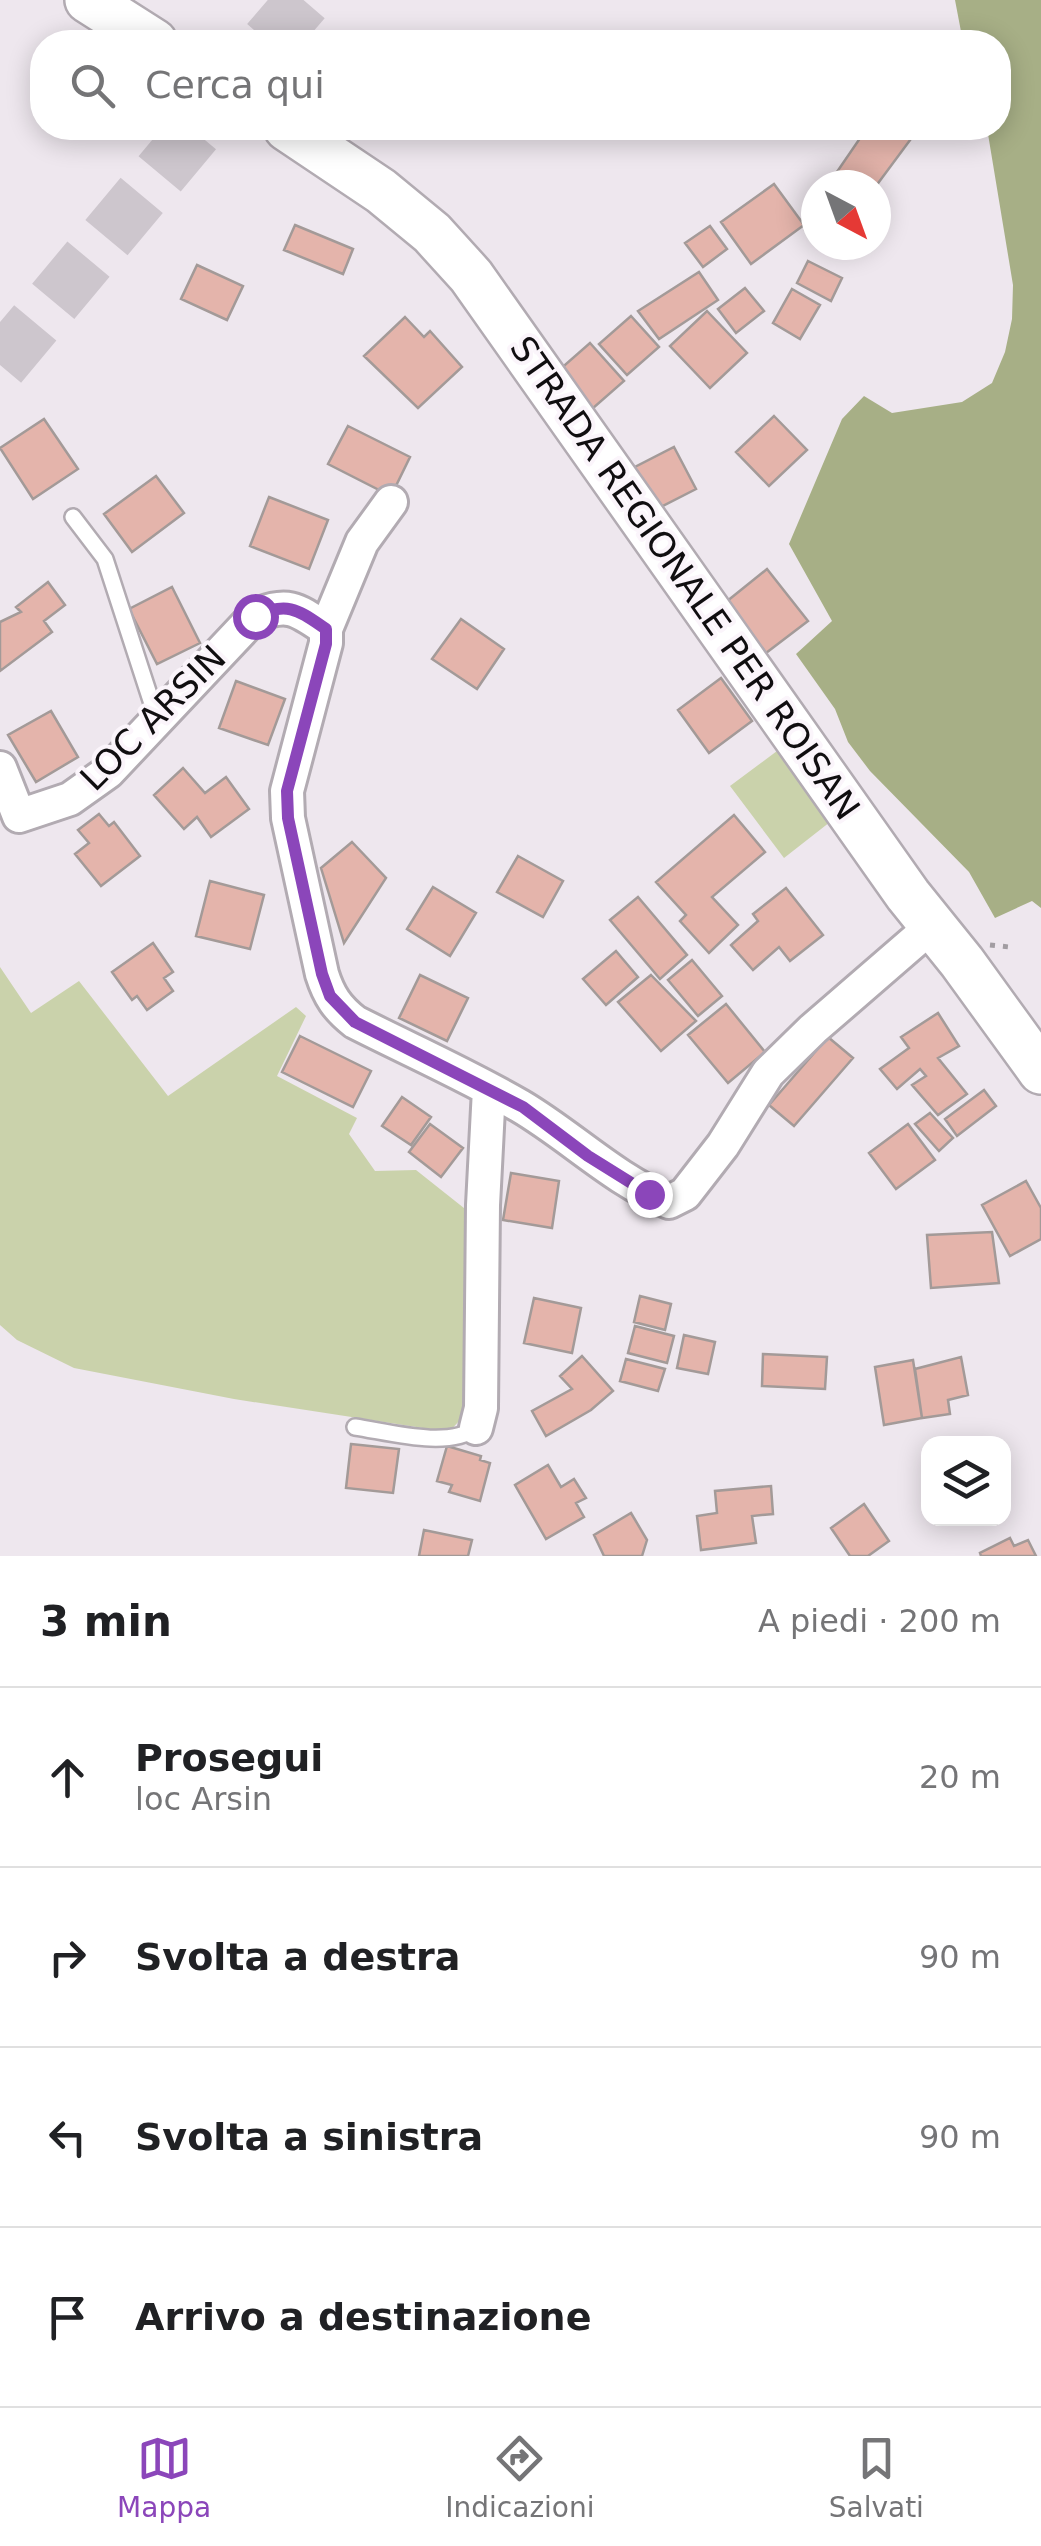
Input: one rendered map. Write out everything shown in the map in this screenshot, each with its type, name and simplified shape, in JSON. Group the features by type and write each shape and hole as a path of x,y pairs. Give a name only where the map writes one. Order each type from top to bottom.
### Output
{"main road":[{"path":"96,2 137,30"},
{"name":"STRADA REGIONALE PER ROISAN","path":"305,140 381,191 432,233 471,276 932,926 1041,1071"}],"street":[{"path":"391,502 362,542 326,629 326,644 287,791 288,818 326,986 338,1008 355,1022 523,1107 588,1156 669,1202 685,1194 768,1073 812,1029 932,926"},
{"name":"LOC ARSIN","path":"0,768 18,816 70,799 108,772 255,616 273,608 289,607 326,629"},
{"path":"476,1428 480,1408 489,1090"}],"lane":[{"path":"73,517 106,559 158,720"},
{"path":"355,1427 449,1440 466,1436 476,1428"}],"green space":[{"path":"955,0 1041,0 1041,908 1032,901 995,918 969,872 870,771 848,742 835,709 796,654 832,621 789,544 842,419 864,396 892,413 962,402 992,383 1005,352 1012,319 1013,285 989,140 1011,140 1011,30 961,30"},
{"path":"777,751 830,822 784,858 730,786"},
{"path":"0,967 31,1013 79,981 168,1096 296,1007 306,1016 277,1076 357,1118 349,1134 375,1171 416,1170 474,1216 470,1409 449,1432 234,1399 74,1368 17,1340 0,1325"}],"building":[{"path":"859,140 910,140 888,170 838,170"},
{"path":"774,184 801,221 801,227 751,264 721,222"},
{"path":"295,225 353,249 343,274 284,250"},
{"path":"710,226 727,249 703,267 685,243"},
{"path":"808,261 842,278 831,301 797,283"},
{"path":"197,265 243,286 227,320 181,299"},
{"path":"699,272 718,300 659,339 638,311"},
{"path":"745,288 764,311 736,333 718,309"},
{"path":"792,289 820,305 800,339 773,323"},
{"path":"707,311 747,353 710,388 670,346"},
{"path":"631,316 659,347 627,375 599,344"},
{"path":"405,317 424,337 430,331 462,367 418,408 364,356"},
{"path":"590,343 624,381 592,409 558,371"},
{"path":"774,416 807,450 769,486 736,452"},
{"path":"44,419 78,469 33,499 0,448"},
{"path":"348,426 410,457 391,496 328,464"},
{"path":"674,447 696,489 651,512 629,470"},
{"path":"156,476 184,513 132,552 104,514"},
{"path":"269,497 328,520 309,569 250,546"},
{"path":"767,569 808,621 766,653 726,602"},
{"path":"48,582 65,605 44,621 52,632 0,671 0,622 21,612 16,607"},
{"path":"172,587 200,643 157,664 129,609"},
{"path":"461,619 504,649 477,689 432,659"},
{"path":"721,678 752,721 709,753 678,710"},
{"path":"236,681 285,699 268,745 219,728"},
{"path":"51,711 78,757 36,782 8,735"},
{"path":"183,768 205,793 226,777 249,809 211,837 197,817 184,829 154,795"},
{"path":"99,814 109,826 114,822 140,856 101,886 75,854 89,843 78,830"},
{"path":"734,815 765,852 712,897 738,925 709,953 680,921 686,915 656,882"},
{"path":"352,842 386,878 344,943 321,868"},
{"path":"518,856 563,881 543,917 497,892"},
{"path":"210,881 264,895 250,949 196,936"},
{"path":"433,887 476,913 450,956 407,929"},
{"path":"786,888 823,935 790,961 779,947 753,970 731,945 758,921 753,914"},
{"path":"638,897 687,955 660,979 610,920"},
{"path":"153,943 173,972 164,978 173,991 147,1010 137,996 132,1000 112,972"},
{"path":"616,951 638,977 606,1005 583,979"},
{"path":"692,960 722,996 698,1016 668,980"},
{"path":"420,975 468,998 447,1041 399,1018"},
{"path":"651,975 696,1021 661,1051 618,1002"},
{"path":"726,1004 765,1052 728,1083 688,1035"},
{"path":"938,1013 959,1046 938,1058 967,1094 938,1115 912,1085 926,1076 920,1069 897,1089 880,1069 909,1048 901,1037"},
{"path":"300,1036 371,1071 353,1107 282,1072"},
{"path":"828,1037 853,1058 794,1126 769,1105"},
{"path":"984,1090 996,1106 957,1136 945,1119"},
{"path":"402,1097 431,1117 411,1145 382,1126"},
{"path":"930,1113 953,1138 939,1151 915,1124"},
{"path":"430,1124 463,1148 441,1177 409,1152"},
{"path":"908,1124 935,1160 896,1189 869,1153"},
{"path":"511,1173 559,1181 552,1228 503,1220"},
{"path":"1026,1181 1041,1208 1041,1239 1010,1256 982,1205"},
{"path":"992,1232 999,1283 931,1288 927,1235"},
{"path":"640,1296 671,1304 665,1330 634,1322"},
{"path":"534,1298 581,1308 572,1353 524,1343"},
{"path":"635,1326 674,1336 667,1363 628,1353"},
{"path":"684,1335 715,1342 708,1374 677,1368"},
{"path":"763,1354 827,1357 825,1389 762,1386"},
{"path":"582,1356 613,1391 591,1410 546,1436 532,1411 572,1389 560,1376"},
{"path":"961,1357 968,1395 948,1400 950,1414 922,1418 915,1369"},
{"path":"626,1359 665,1369 658,1391 620,1381"},
{"path":"913,1360 922,1418 884,1425 875,1367"},
{"path":"351,1444 399,1449 393,1493 346,1488"},
{"path":"447,1446 481,1456 480,1460 490,1463 480,1501 449,1492 452,1485 437,1481"},
{"path":"548,1465 561,1487 574,1479 586,1498 576,1503 584,1517 546,1539 515,1485"},
{"path":"771,1486 773,1514 752,1516 756,1543 701,1550 697,1516 717,1513 715,1491"},
{"path":"864,1504 889,1541 868,1556 850,1556 831,1528"},
{"path":"631,1513 647,1540 642,1556 604,1556 594,1535"},
{"path":"424,1530 472,1540 468,1556 419,1556"},
{"path":"1010,1538 1014,1546 1028,1540 1036,1556 981,1556 980,1553"}],"tunnel":[{"path":"278,30 304,0"},
{"path":"0,365 188,140"}],"route":[{"path":"255,616 273,608 289,607 326,629 326,644 287,791 288,818 322,974 338,1008 355,1022 523,1107 588,1156 649,1194"}]}
